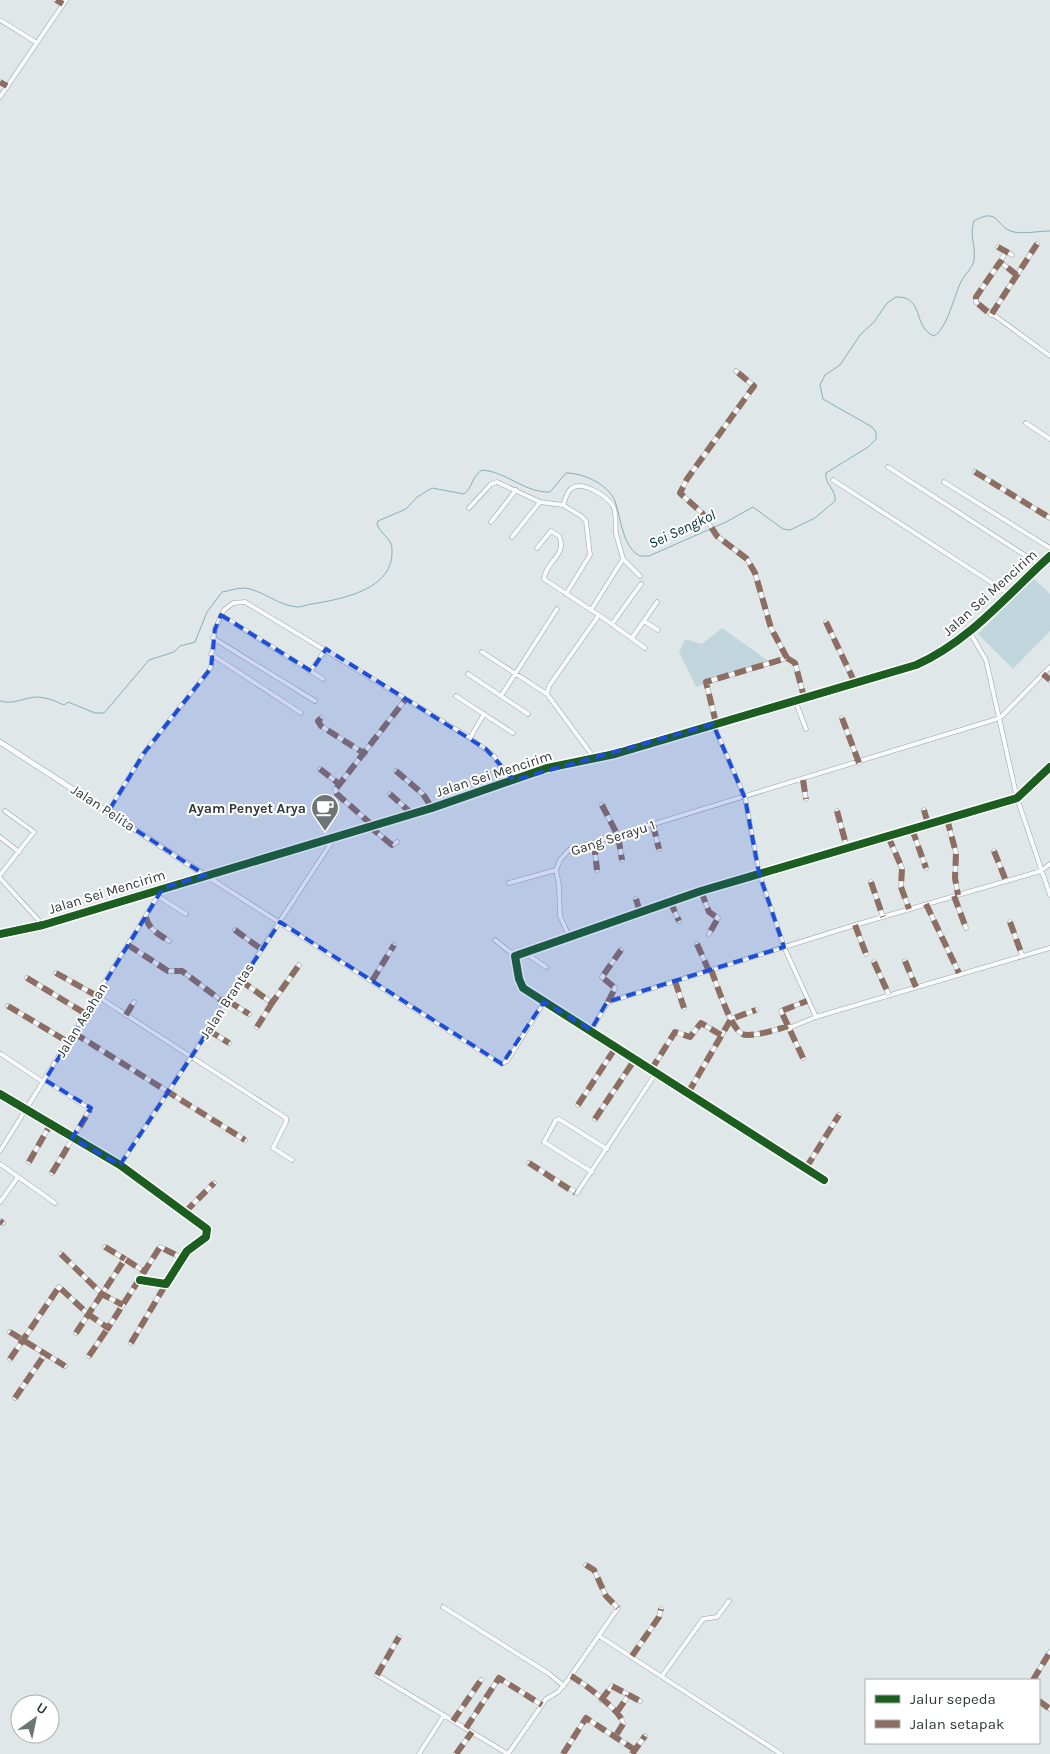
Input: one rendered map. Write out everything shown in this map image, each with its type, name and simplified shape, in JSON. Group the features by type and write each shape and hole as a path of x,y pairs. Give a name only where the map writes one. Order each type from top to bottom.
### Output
{"street":[{"path":"0,97 64,2 56,0"},
{"path":"0,20 37,43"},
{"path":"0,82 7,86"},
{"path":"991,315 1037,244"},
{"path":"998,247 1012,254"},
{"path":"1006,251 975,300 991,315 1050,356"},
{"path":"1000,262 1017,275"},
{"path":"736,370 754,386 680,490 681,495 706,520 712,530 747,559 755,573 771,628 787,658 795,663 804,697"},
{"path":"1026,423 1050,439"},
{"path":"888,467 1040,565"},
{"path":"975,472 1050,518"},
{"path":"833,480 1009,594"},
{"path":"469,508 494,482 540,502 563,505 581,516 586,521 590,551 566,594"},
{"path":"944,482 1050,548"},
{"path":"563,505 569,491 575,487 584,487 611,503 614,508 617,535 623,560 640,576"},
{"path":"490,522 516,490"},
{"path":"512,537 540,502"},
{"path":"537,548 551,531 559,536 561,551 545,574 544,579 646,648"},
{"name":"Jalan Sei Mencirim","path":"0,934 43,925 432,808 547,768 615,754 930,659 969,631 1050,556"},
{"path":"591,610 623,560"},
{"path":"612,624 641,584"},
{"path":"108,812 144,753 204,679 210,668 213,638 221,615 233,603 245,602 326,649 405,700 470,738 494,756 502,769 514,780"},
{"path":"632,638 657,602"},
{"path":"501,696 557,609"},
{"path":"221,615 323,679"},
{"path":"547,694 549,686 599,615"},
{"path":"644,621 658,630"},
{"path":"826,622 855,683"},
{"path":"969,631 986,660 1017,798 1050,895"},
{"path":"213,638 315,701"},
{"path":"312,671 326,649"},
{"path":"482,652 547,694 595,759"},
{"path":"211,654 301,713"},
{"path":"787,658 706,682 715,723 745,798 759,874 784,947 807,1001 816,1017"},
{"path":"1000,718 1050,667"},
{"path":"468,674 528,714"},
{"path":"1043,674 1050,680"},
{"path":"456,696 513,734"},
{"path":"397,842 392,845 335,792 339,784 365,754 405,700"},
{"path":"794,700 806,729"},
{"path":"470,738 484,714"},
{"path":"321,718 318,721 322,726 365,754"},
{"path":"842,718 859,763"},
{"name":"Gang Serayu 1","path":"556,870 560,860 569,850 745,798 1000,718"},
{"name":"Jalan Pelita","path":"0,742 205,875"},
{"path":"515,956 701,891 1017,798 1050,767"},
{"path":"320,769 339,784"},
{"path":"396,771 423,794 432,808"},
{"path":"803,780 806,799"},
{"path":"390,794 411,813"},
{"path":"602,805 618,836 622,860"},
{"path":"924,810 928,824"},
{"path":"837,811 847,848"},
{"path":"5,812 34,832 0,876 43,925"},
{"path":"947,819 956,852 956,896 966,928"},
{"path":"654,825 659,849"},
{"path":"912,829 926,868"},
{"name":"Jalan Brantas","path":"120,1165 335,836"},
{"path":"888,836 902,868 901,887 909,910"},
{"path":"0,838 19,852"},
{"path":"594,843 597,870"},
{"path":"994,851 1006,881"},
{"path":"608,1002 855,925 1041,871 1050,864"},
{"path":"509,883 556,870 560,885 560,916 569,936"},
{"path":"205,875 502,1064 507,1061 544,1002"},
{"path":"872,882 883,917"},
{"name":"Jalan Asahan","path":"0,1151 163,888"},
{"path":"701,891 709,912 718,918 708,934"},
{"path":"159,897 186,914"},
{"path":"636,899 640,912"},
{"path":"670,901 679,921"},
{"path":"926,904 959,973"},
{"path":"146,917 148,925 169,940"},
{"path":"1010,922 1022,955"},
{"path":"855,925 866,954"},
{"path":"235,930 262,948"},
{"path":"495,940 515,956 520,984 544,1002 591,1030 824,1180"},
{"path":"696,944 731,1019 743,1034 767,1032 789,1027 959,973 1050,948"},
{"path":"128,945 168,971 182,971 248,1014"},
{"path":"372,981 394,945"},
{"path":"591,1030 615,988 602,977 621,950"},
{"path":"525,953 546,967"},
{"path":"904,961 916,987"},
{"path":"874,962 889,995"},
{"path":"257,1027 298,964"},
{"path":"56,972 97,996 286,1118 286,1122 273,1148 292,1160"},
{"path":"27,978 86,1014"},
{"path":"240,980 272,1003"},
{"path":"675,981 684,1008"},
{"path":"803,1058 782,1011 807,1001"},
{"path":"126,1015 134,1002"},
{"path":"8,1006 68,1042"},
{"path":"688,1093 731,1019 756,1010"},
{"path":"651,1070 675,1032 690,1037 701,1023 720,1035"},
{"path":"208,1030 229,1042"},
{"path":"74,1033 245,1140"},
{"path":"578,1105 616,1047"},
{"path":"1,1054 90,1108 52,1173"},
{"path":"595,1119 635,1059"},
{"path":"529,1163 575,1193 579,1191 607,1149 615,1132 656,1073"},
{"path":"0,1094 120,1165 185,1212 208,1232 206,1237 190,1249 182,1258 131,1343"},
{"path":"806,1168 839,1115"},
{"path":"592,1172 544,1142 556,1120 559,1119 607,1149"},
{"path":"28,1162 50,1125"},
{"path":"0,1164 55,1202"},
{"path":"0,1202 18,1177"},
{"path":"185,1212 214,1183"},
{"path":"105,1247 145,1272"},
{"path":"89,1356 161,1247 182,1258"},
{"path":"61,1254 102,1294 123,1306"},
{"path":"76,1333 125,1259"},
{"path":"140,1280 166,1284"},
{"path":"10,1359 59,1286 88,1314 108,1328"},
{"path":"10,1332 65,1366"},
{"path":"15,1398 44,1354"},
{"path":"399,1636 376,1675 508,1754 542,1705 564,1686 618,1607 606,1596 594,1570 586,1565"},
{"path":"662,1676 700,1622 705,1618 717,1617 729,1602"},
{"path":"443,1607 548,1673 564,1686"},
{"path":"632,1656 659,1617 661,1609"},
{"path":"599,1636 781,1754"},
{"path":"1034,1679 1050,1652"},
{"path":"571,1676 586,1685 617,1712 624,1721 616,1737"},
{"path":"466,1728 499,1678 542,1705"},
{"path":"453,1721 480,1680"},
{"path":"601,1700 612,1686 640,1701"},
{"path":"617,1712 628,1696"},
{"path":"419,1754 444,1715"},
{"path":"563,1754 586,1718 616,1737 634,1752 645,1736"},
{"path":"456,1754 472,1732"}],"highlighted area":[{"path":"221,615 311,671 326,649 486,749 514,780 713,724 745,798 759,873 784,947 607,1002 591,1030 544,1002 502,1064 280,922 120,1165 72,1138 91,1108 45,1080 163,888 205,875 108,812 144,753 211,668 215,629"}],"shaded area":[{"path":"1033,578 1050,594 1050,631 1013,669 978,634"},
{"path":"722,628 771,663 696,687 679,652 685,639 702,644"}],"waterway":[{"name":"Sei Sengkol","path":"0,701 9,702 40,697 64,705 68,702 95,713 104,713 149,660 174,652 180,646 195,642 207,612 222,592 241,588 250,589 284,604 302,607 308,604 337,599 364,590 376,583 385,574 391,563 391,545 377,524 378,521 406,509 417,497 432,488 464,494 482,470 500,474 532,489 550,492 566,473 587,477 607,489 612,495 629,546 640,556 649,556 726,522 753,507 783,529 790,530 815,518 835,501 826,473 868,447 876,439 876,432 872,427 823,399 820,385 825,375 840,365 860,335 874,322 887,303 896,297 911,301 923,326 927,332 934,336 943,326 959,286 973,263 972,232 974,221 989,216 997,219 1008,230 1014,232 1050,231"}],"marked path":[{"path":"56,0 63,4"},
{"path":"0,82 7,86"},
{"path":"1017,275 1000,262 976,297 976,302 991,315 1037,244"},
{"path":"998,247 1012,255"},
{"path":"716,723 706,682 787,658 771,628 755,573 747,559 717,536 702,513 680,493 687,479 754,386 736,371"},
{"path":"975,472 1050,518"},
{"path":"826,622 855,683"},
{"path":"787,658 795,663 804,697"},
{"path":"1043,674 1050,680"},
{"path":"372,825 337,794 335,790 405,700"},
{"path":"321,718 318,721 321,726 365,754"},
{"path":"842,718 859,763"},
{"path":"320,769 339,784"},
{"path":"396,771 423,794 432,808"},
{"path":"803,780 806,799"},
{"path":"390,794 411,813"},
{"path":"602,805 618,836 622,860"},
{"path":"924,810 928,824"},
{"path":"837,811 847,848"},
{"path":"947,819 956,853 955,878 958,895"},
{"path":"653,825 659,849"},
{"path":"369,826 392,845 397,842"},
{"path":"912,829 926,868"},
{"path":"888,836 902,868 901,887 909,909"},
{"path":"594,843 597,870"},
{"path":"994,851 1006,881"},
{"path":"871,882 883,917"},
{"path":"701,891 709,912 718,918 709,934"},
{"path":"954,896 966,928"},
{"path":"636,899 640,912"},
{"path":"670,901 679,921"},
{"path":"926,904 959,973"},
{"path":"146,917 149,925 169,941"},
{"path":"1010,922 1022,955"},
{"path":"855,925 866,954"},
{"path":"235,930 261,949"},
{"path":"697,944 709,971"},
{"path":"128,945 168,971 182,971 226,1004"},
{"path":"372,981 394,945"},
{"path":"608,1002 615,988 602,977 621,950"},
{"path":"905,961 916,987"},
{"path":"874,962 889,995"},
{"path":"240,980 272,1003 299,965"},
{"path":"711,970 728,1014 737,1030 742,1034 758,1034 788,1026"},
{"path":"56,973 97,996"},
{"path":"27,978 86,1014"},
{"path":"675,981 684,1008"},
{"path":"228,1001 249,1014"},
{"path":"803,1058 781,1011 807,1001"},
{"path":"126,1015 134,1002"},
{"path":"257,1027 272,1003"},
{"path":"8,1006 68,1042"},
{"path":"688,1093 731,1019 756,1010"},
{"path":"651,1070 675,1032 690,1037 701,1023 721,1035"},
{"path":"208,1030 229,1043"},
{"path":"74,1033 245,1140"},
{"path":"578,1105 616,1047"},
{"path":"595,1119 635,1059"},
{"path":"52,1173 90,1110"},
{"path":"806,1168 839,1115"},
{"path":"29,1162 50,1125"},
{"path":"529,1163 575,1193"},
{"path":"185,1212 214,1183"},
{"path":"105,1247 125,1259"},
{"path":"10,1359 59,1287 88,1314 108,1328 160,1247 182,1258"},
{"path":"61,1254 102,1294 123,1305"},
{"path":"76,1333 125,1259 145,1272"},
{"path":"131,1343 166,1284"},
{"path":"89,1356 108,1328"},
{"path":"10,1332 65,1366"},
{"path":"15,1398 45,1354"},
{"path":"586,1565 594,1570 606,1596 618,1608"},
{"path":"632,1656 659,1617 661,1609"},
{"path":"377,1675 399,1637"},
{"path":"1034,1679 1050,1652"},
{"path":"571,1676 602,1698 622,1719 623,1724 615,1737"},
{"path":"466,1728 499,1678 542,1705"},
{"path":"453,1721 481,1680"},
{"path":"601,1700 612,1686 640,1701"},
{"path":"617,1712 628,1696"},
{"path":"1040,1702 1050,1709"},
{"path":"563,1754 586,1718 635,1750"},
{"path":"456,1754 472,1732"},
{"path":"632,1754 645,1736"}],"cycle path":[{"path":"0,934 43,925 432,808 547,768 615,754 916,665 953,644 971,630 1050,556"},
{"path":"824,1180 523,988 519,979 515,956 701,891 1017,798 1050,767"},
{"path":"0,1094 120,1165 207,1229 206,1237 187,1251 166,1284 140,1280"}],"place":[{"name":"Ayam Penyet Arya","path":"325,832"}]}
